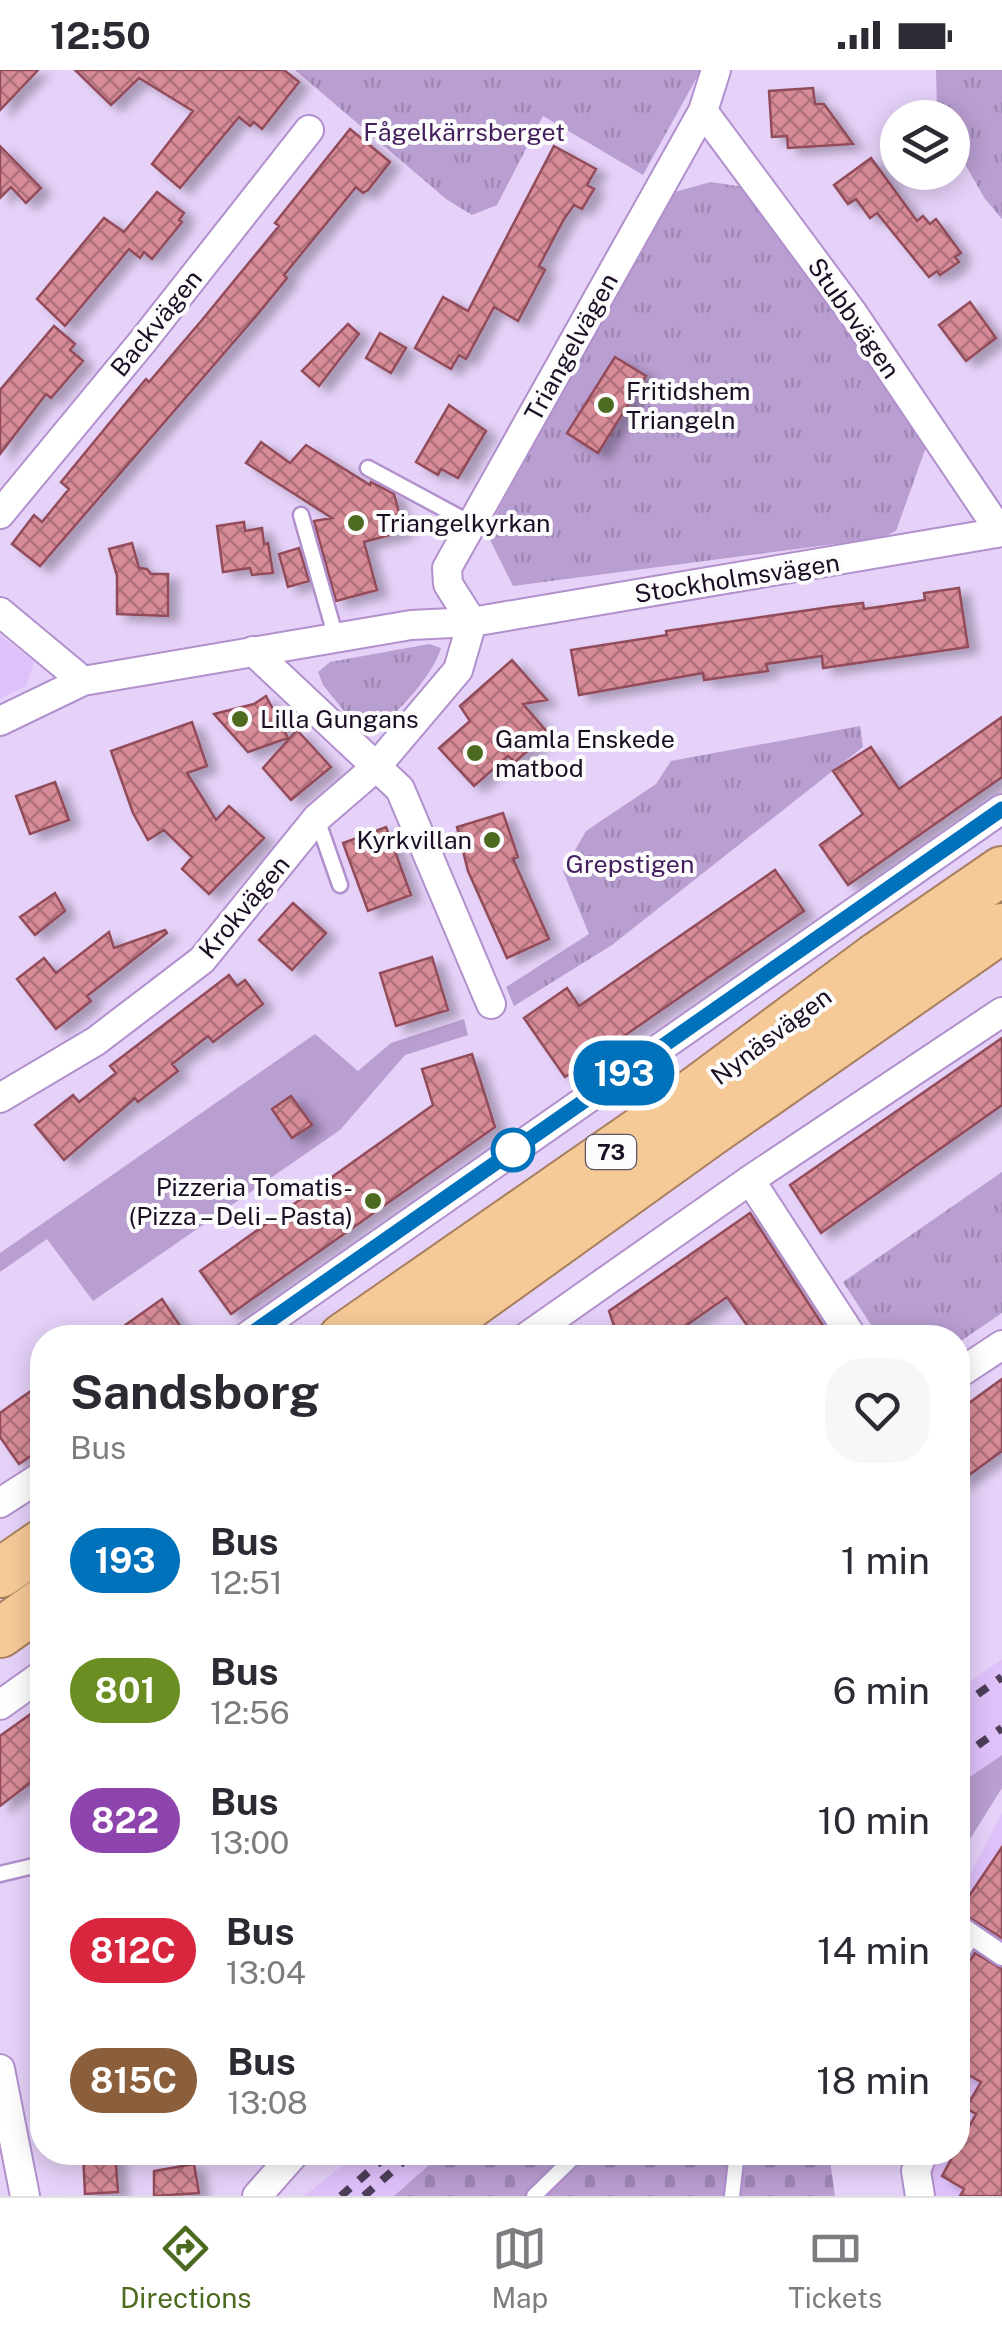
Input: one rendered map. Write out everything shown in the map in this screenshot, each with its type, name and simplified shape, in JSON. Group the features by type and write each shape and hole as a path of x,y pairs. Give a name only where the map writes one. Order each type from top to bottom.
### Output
{"highway":[{"path":"874,959 1002,844"},
{"name":"Nynäsvägen","path":"362,1325 664,1115 874,959 1002,871"},
{"name":"Nynäsvägen","path":"441,1325 1002,928"},
{"path":"0,1573 30,1552"},
{"path":"0,1633 30,1612"}],"street":[{"name":"Triangelvägen","path":"472,622 448,584 447,568 704,110 716,70"},
{"name":"Stubbvägen","path":"704,110 717,134 852,312 1000,531"},
{"name":"Backvägen","path":"0,514 144,341 309,130"},
{"name":"Stockholmsvägen","path":"0,721 83,682 411,626 472,622 1000,531"},
{"path":"0,612 83,682"},
{"path":"376,768 458,670 472,622"},
{"path":"254,651 400,789 491,1004"},
{"name":"Krokvägen","path":"0,1098 96,1040 202,960 317,818 376,768"},
{"name":"Nynäsvägen","path":"264,1325 1002,808"},
{"path":"544,1325 750,1180 1002,1012"},
{"path":"750,1180 845,1325"},
{"path":"970,1366 1002,1345"},
{"path":"4,1493 30,1481"},
{"path":"0,1705 30,1684"},
{"path":"970,1934 1002,1955"},
{"path":"0,2069 26,2196"},
{"path":"257,2196 284,2165"},
{"path":"918,2165 920,2196"}],"lane":[{"path":"368,468 472,524"},
{"path":"300,515 336,638"},
{"path":"317,818 340,885"},
{"path":"0,1874 30,1867"},
{"path":"534,2196 566,2165"},
{"path":"732,2196 735,2165"}],"shaded area":[{"path":"0,635 34,662 26,686 0,699"},
{"path":"1002,1659 1002,1755 970,1777 970,1682"},
{"path":"1002,1813 1002,2196 932,2196 932,2165 970,2165 970,1875"},
{"path":"343,2165 430,2165 394,2196 304,2196"}],"green space":[{"name":"Fågelkärrsberget","path":"295,70 701,70 643,175 543,116 497,205 472,215 446,199"},
{"path":"936,70 1002,70 1002,219 970,173 970,100 937,100"},
{"path":"711,182 744,187 917,428 926,447 896,531 881,538 513,586 486,532 671,193"},
{"path":"429,644 441,648 430,671 398,710 364,736 323,685 318,672 330,662"},
{"name":"Grepstigen","path":"860,726 863,747 612,945 514,1006 506,987 589,934 563,871 586,831 656,784 671,761"},
{"path":"464,1019 468,1035 405,1055 340,1130 93,1301 47,1239 0,1272 0,1253 315,1034 358,1071 391,1043"},
{"path":"1002,1172 1002,1313 970,1335 970,1325 871,1325 843,1282"},
{"path":"1002,1755 1002,1788 970,1839 970,1777"},
{"path":"429,2165 831,2165 835,2196 394,2196"}],"building":[{"path":"0,70 38,70 0,110"},
{"path":"75,70 284,70 299,82 262,129 239,117 180,188 152,164 193,111 139,78 111,105"},
{"path":"813,88 815,104 824,104 853,144 788,148 787,136 772,137 769,91"},
{"path":"350,129 390,162 368,190 363,193 356,187 284,275 287,278 257,315 40,566 12,544 34,515 42,522 69,489 61,482 279,226 275,223"},
{"path":"0,146 41,188 26,203 11,187 0,198"},
{"path":"554,146 596,169 587,185 594,189 582,209 574,205 564,219 539,266 545,270 518,321 494,307 466,359 459,355 451,369 415,348 443,297 468,311"},
{"path":"871,158 880,170 880,190 894,190 917,221 923,216 930,224 936,219 961,253 955,257 959,262 940,275 937,271 929,277 877,213 870,218 856,199 848,204 834,185"},
{"path":"157,192 184,213 179,220 182,222 152,259 144,252 140,258 129,249 65,326 37,299 104,218 124,232"},
{"path":"970,302 996,338 966,361 939,325"},
{"path":"348,324 359,334 319,386 302,371"},
{"path":"54,326 75,344 70,350 83,361 51,398 46,394 0,454 0,390"},
{"path":"380,333 406,348 391,373 366,358"},
{"name":"Fritidshem Triangeln","path":"615,357 646,376 598,453 567,433"},
{"path":"449,405 486,431 458,478 441,469 438,475 416,462"},
{"name":"Triangelkyrkan","path":"261,442 290,463 306,445 370,485 371,482 394,494 404,531 364,542 377,590 336,601 314,521 332,518 246,463"},
{"path":"244,522 245,531 262,528 273,573 252,575 250,568 223,572 217,526"},
{"path":"132,543 139,568 151,574 168,574 168,616 117,614 117,576 109,549"},
{"path":"299,548 309,581 288,587 279,554"},
{"path":"959,588 968,647 823,668 822,656 766,664 768,671 704,680 703,673 579,695 571,650 667,635 666,631 830,607 863,603 864,609 925,600 924,593"},
{"path":"512,660 547,700 523,704 548,733 515,762 508,756 474,786 439,748 470,721 460,706"},
{"path":"266,696 288,738 248,752 214,714 254,704"},
{"path":"1002,717 1002,777 848,885 820,845 863,814 833,771 871,747 899,789"},
{"path":"192,722 207,766 187,773 216,820 229,806 264,838 209,894 182,869 192,857 164,830 148,840 133,813 111,751"},
{"path":"297,730 331,767 291,800 263,768"},
{"path":"55,782 69,820 30,834 16,796"},
{"path":"503,813 518,857 513,859 549,939 507,958 468,871 457,827"},
{"path":"386,827 411,895 368,911 343,843"},
{"path":"775,870 804,911 565,1077 524,1018 567,988 579,1006"},
{"path":"55,893 65,911 35,935 20,917"},
{"path":"293,903 326,933 292,970 259,940"},
{"path":"165,930 167,933 87,996 91,1001 56,1029 17,979 44,958 56,973 109,932 114,948"},
{"path":"432,957 448,1010 396,1026 380,973"},
{"path":"229,975 237,986 245,980 263,1004 213,1042 208,1036 172,1064 178,1071 138,1102 135,1098 64,1160 35,1125 73,1095 79,1102 116,1073 110,1066"},
{"path":"1002,1038 1002,1105 821,1233 790,1185"},
{"path":"472,1054 495,1127 231,1314 200,1271 433,1105 422,1069"},
{"path":"291,1096 312,1125 292,1138 272,1109"},
{"path":"750,1213 823,1325 747,1325 727,1297 687,1325 614,1325 609,1311"},
{"path":"162,1299 179,1325 125,1325"},
{"path":"1002,1379 1002,1451 970,1474 970,1402"},
{"path":"30,1392 30,1456 19,1464 0,1437 0,1413"},
{"path":"30,1715 30,1783 0,1806 0,1736"},
{"path":"1002,1847 1002,1938 970,1918 970,1895"},
{"path":"975,1953 1002,1969 1002,2196 960,2196 964,2189 942,2176 948,2165 970,2165 970,2125 976,2114 970,2110 970,2101 981,2082 970,2076 970,1960"},
{"path":"84,2165 116,2165 118,2192 85,2194"},
{"path":"194,2165 199,2193 154,2196 154,2171"}],"railway":[{"path":"970,1700 1002,1677"},
{"path":"970,1751 1002,1728"},
{"path":"341,2196 376,2165"},
{"path":"364,2196 399,2165"}],"bus line":[{"name":"193","path":"264,1325 1002,809"}],"place":[{"name":"Fritidshem Triangeln","path":"606,405"},
{"name":"Triangelkyrkan","path":"356,523"},
{"name":"Lilla Gungans","path":"240,719"},
{"name":"Gamla Enskede matbod","path":"475,753"},
{"name":"Kyrkvillan","path":"492,840"},
{"name":"Pizzeria Tomatis- (Pizza – Deli – Pasta)","path":"373,1201"}]}
